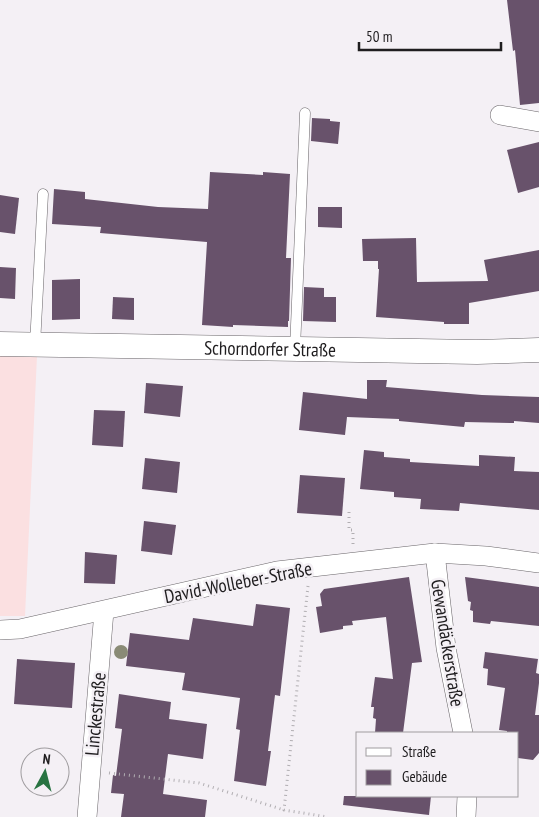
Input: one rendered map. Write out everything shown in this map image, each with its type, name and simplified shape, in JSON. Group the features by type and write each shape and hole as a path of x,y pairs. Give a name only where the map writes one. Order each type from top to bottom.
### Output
{"street":[{"path":"500,115 539,122"},
{"name":"Schorndorfer Straße","path":"0,344 477,352 539,350"},
{"name":"David-Wolleber-Straße","path":"0,630 20,629 277,571 435,554 486,556 539,564"},
{"name":"Gewandäckerstraße","path":"435,554 446,648 463,732"},
{"name":"Linckestraße","path":"87,817 104,610"},
{"path":"466,817 467,797"}],"lane":[{"path":"295,349 305,113"},
{"path":"35,345 43,194"}],"path":[{"path":"349,512 349,530 353,530"},
{"path":"284,810 310,568"},
{"path":"91,771 199,783 284,810 328,817"}],"shaded area":[{"path":"0,332 38,334 25,616 0,616"}],"building":[{"path":"507,0 539,0 539,103 520,105 515,50 513,51"},
{"path":"312,118 330,119 330,121 340,122 338,144 311,141"},
{"path":"539,142 539,187 518,193 507,150"},
{"path":"210,172 263,175 263,172 290,174 286,258 291,258 288,327 202,325 207,242 100,233 101,227 52,224 54,189 85,192 85,199 158,207 208,209"},
{"path":"0,195 19,198 15,234 0,232"},
{"path":"318,207 342,207 342,228 318,227"},
{"path":"416,238 417,282 488,281 484,260 539,250 539,291 469,303 469,324 444,324 444,322 376,317 378,261 363,261 362,239"},
{"path":"0,267 16,268 15,299 0,298"},
{"path":"80,279 80,319 52,320 52,280"},
{"path":"304,287 324,288 324,297 336,297 336,322 303,321"},
{"path":"113,297 134,298 134,320 112,319"},
{"path":"367,380 387,380 386,387 482,395 539,397 539,423 514,421 514,423 465,422 464,427 399,421 399,419 347,417 345,435 299,430 303,392 367,399"},
{"path":"146,383 183,386 180,417 144,413"},
{"path":"94,410 125,411 123,447 92,445"},
{"path":"364,450 384,452 384,457 410,459 410,462 479,466 479,455 515,457 514,471 539,472 539,510 460,503 459,511 420,509 421,499 394,497 394,492 360,489"},
{"path":"145,458 180,462 177,493 142,489"},
{"path":"300,475 345,478 342,516 297,513"},
{"path":"144,521 176,525 172,555 141,551"},
{"path":"85,552 117,555 115,584 84,583"},
{"path":"409,577 422,662 412,663 403,732 375,732 376,719 373,718 374,707 371,707 375,677 393,679 386,617 352,621 353,625 343,626 343,629 320,633 316,607 322,606 320,594 324,589"},
{"path":"465,577 539,587 539,626 491,621 490,624 473,622 473,611 470,610 471,602 468,601"},
{"path":"256,604 290,608 280,696 275,695 268,751 271,751 266,786 234,781 240,730 236,729 240,698 182,690 185,673 126,666 130,633 189,640 193,618 253,626"},
{"path":"485,652 538,659 536,673 539,674 539,683 535,715 539,715 539,753 533,760 519,758 519,732 499,730 505,688 487,685 488,669 483,668"},
{"path":"17,659 75,663 72,708 14,704"},
{"path":"119,694 171,702 169,719 207,724 203,759 168,754 163,794 207,800 205,817 121,817 124,794 111,793 113,775 116,776 122,729 115,728"},
{"path":"344,796 431,797 429,815 343,805"}]}
